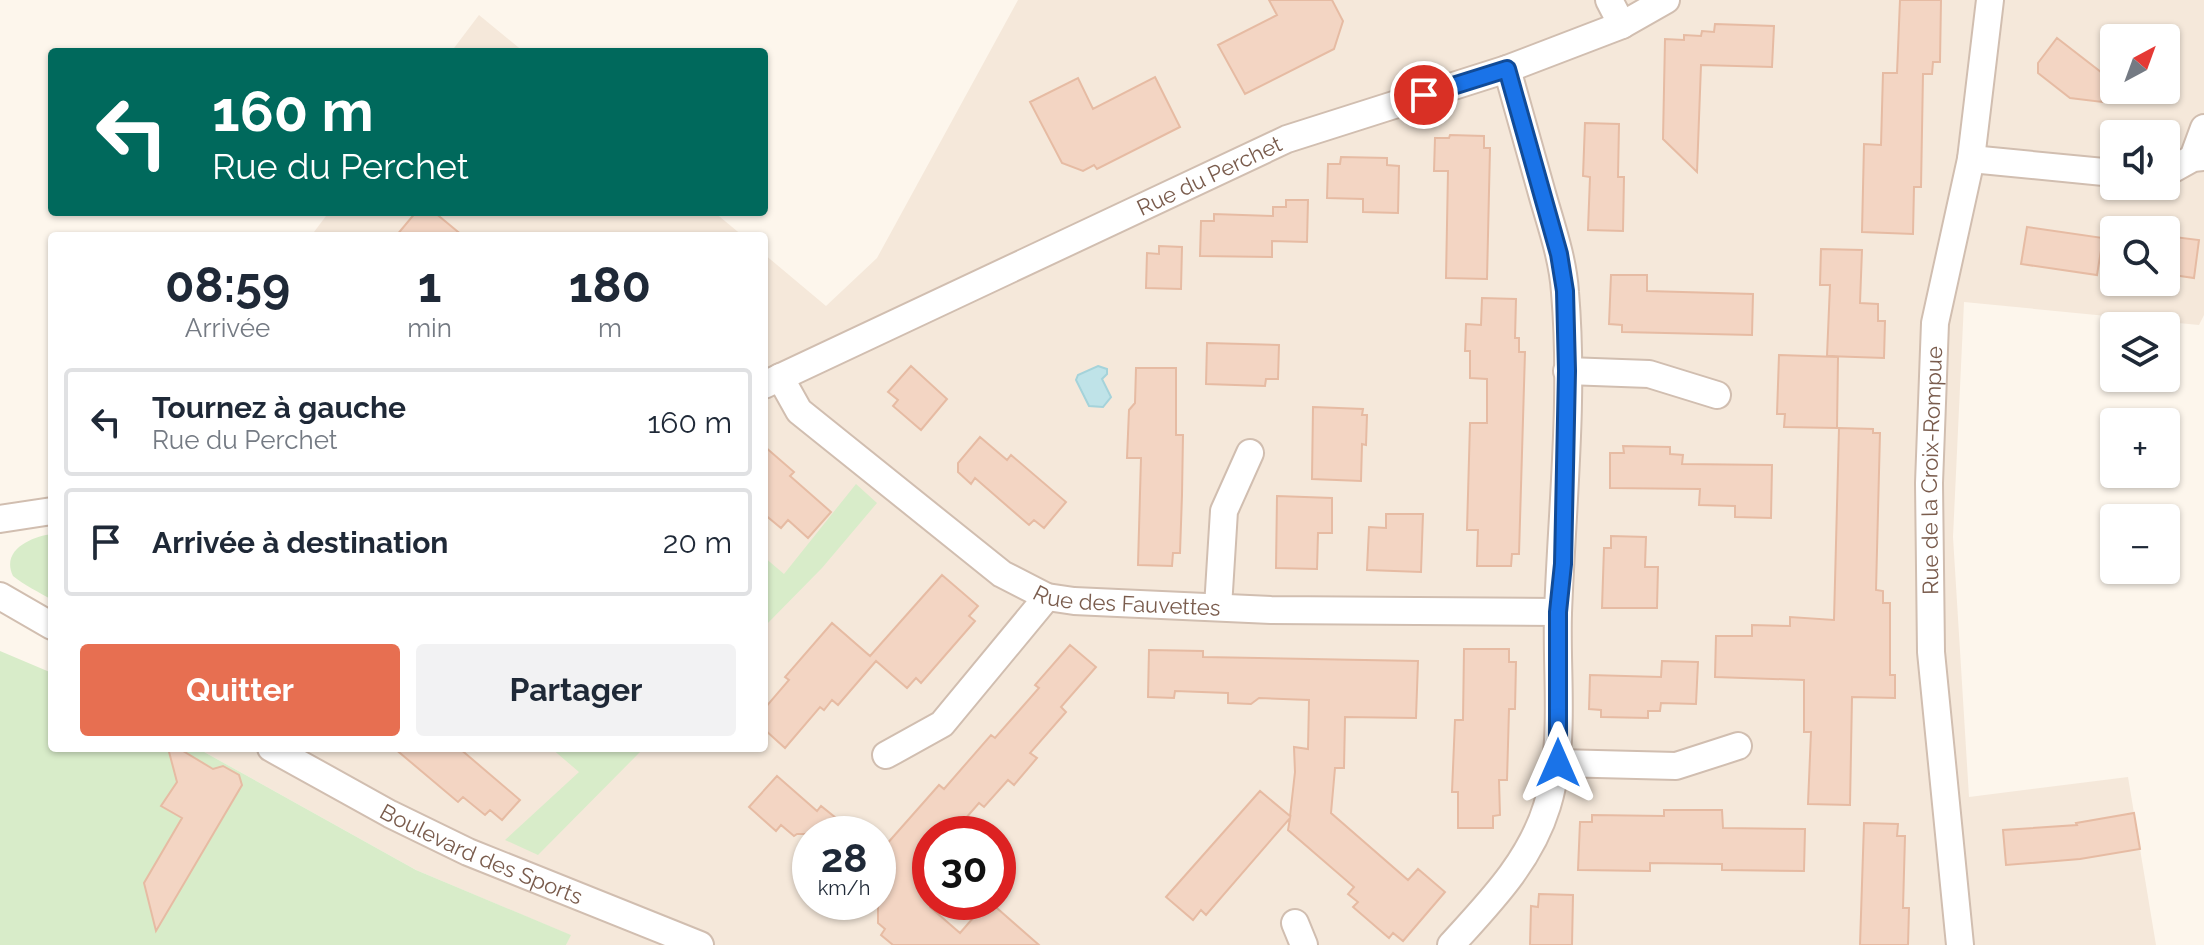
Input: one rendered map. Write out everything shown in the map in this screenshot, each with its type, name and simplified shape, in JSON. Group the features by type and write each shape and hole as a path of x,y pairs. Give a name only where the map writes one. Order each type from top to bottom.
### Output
{"street":[{"path":"1609,0 1622,25"},
{"name":"Rue du Perchet","path":"772,381 1287,139 1507,69 1622,25 1666,0"},
{"name":"Rue de la Croix-Rompue","path":"1960,945 1931,652 1929,483 1935,323 1971,159 1990,0"},
{"path":"1451,945 1504,886 1533,842 1547,807 1558,763 1558,612 1563,564 1567,371 1565,291 1559,254 1507,69"},
{"path":"2180,167 2199,158 2204,128"},
{"path":"1971,159 2100,172"},
{"path":"1567,371 1649,374 1717,395"},
{"name":"Rue des Fauvettes","path":"772,381 799,411 1002,574 1047,597 1074,601 1271,610 1558,612"},
{"path":"1218,607 1224,511 1250,453"},
{"path":"0,519 48,512"},
{"path":"0,596 48,624"},
{"path":"886,755 942,724 1047,597"},
{"path":"1558,763 1676,766 1738,746"},
{"name":"Boulevard des Sports","path":"278,752 390,814 468,852 700,945"}],"shaded area":[{"path":"1018,0 2204,0 2204,315 2199,325 2180,323 2180,312 2100,312 2100,315 1964,302 1953,537 1969,797 2128,777 2156,945 566,945 570,935 416,870 204,752 768,752 768,257 826,306 877,258"},
{"path":"479,15 519,48 454,48"},
{"path":"326,216 719,216 738,232 314,232"}],"green space":[{"path":"856,484 877,503 822,568 768,623 768,560 784,574"},
{"path":"48,535 48,598 13,576 10,567 15,551 36,538"},
{"path":"0,651 48,671 48,752 204,752 416,870 571,935 566,945 0,945"},
{"path":"556,752 640,752 538,855 505,840 579,772"}],"water":[{"path":"1098,366 1107,369 1102,379 1111,397 1103,407 1089,406 1076,380 1078,375"}],"building":[{"path":"1269,0 1332,0 1343,21 1334,49 1245,94 1218,45 1277,15"},
{"path":"1900,0 1941,0 1940,62 1933,62 1932,74 1923,74 1921,187 1914,187 1913,234 1862,232 1864,144 1881,145 1883,73 1897,73"},
{"path":"1715,24 1774,26 1772,67 1701,65 1697,172 1663,139 1665,39 1684,40 1684,35 1701,36 1702,31 1714,32"},
{"path":"2057,38 2100,71 2100,102 2070,98 2038,73 2038,63"},
{"path":"1155,77 1180,127 1097,169 1094,165 1083,171 1062,163 1030,102 1078,78 1093,109"},
{"path":"1585,123 1619,124 1618,177 1624,177 1623,231 1588,230 1590,177 1583,176"},
{"path":"1450,135 1484,136 1484,148 1490,148 1487,279 1446,278 1448,171 1434,171 1435,138 1449,138"},
{"path":"1341,157 1387,158 1387,165 1399,166 1398,213 1363,212 1363,199 1327,198 1328,164 1340,164"},
{"path":"1286,200 1308,200 1307,242 1272,241 1272,257 1200,256 1201,221 1214,221 1214,214 1273,216 1273,207 1286,207"},
{"path":"413,216 439,216 458,232 399,232"},
{"path":"2027,227 2100,238 2097,275 2021,264"},
{"path":"2180,238 2199,240 2194,278 2180,276"},
{"path":"1159,246 1182,247 1181,289 1146,288 1147,253 1159,254"},
{"path":"1821,249 1862,250 1860,303 1878,304 1878,321 1885,321 1884,358 1827,356 1830,285 1820,285"},
{"path":"1611,275 1647,275 1647,291 1753,294 1752,335 1622,332 1622,325 1609,324"},
{"path":"1482,298 1516,299 1515,338 1519,338 1519,352 1525,352 1519,554 1512,554 1511,566 1477,566 1478,530 1467,530 1470,423 1487,423 1487,379 1470,378 1470,351 1465,351 1466,324 1481,325"},
{"path":"1207,343 1279,345 1278,379 1266,379 1265,386 1206,384"},
{"path":"1779,355 1838,357 1837,428 1784,427 1785,414 1777,414"},
{"path":"911,366 947,399 921,430 893,406 898,400 888,392"},
{"path":"1136,368 1176,368 1176,435 1183,435 1182,495 1180,553 1173,553 1172,566 1138,565 1141,458 1127,458 1129,410 1135,403"},
{"path":"1313,407 1363,409 1362,415 1367,415 1361,481 1312,479"},
{"path":"1839,428 1873,429 1873,433 1880,433 1876,590 1883,591 1883,603 1890,603 1890,675 1895,675 1895,698 1852,697 1850,805 1808,804 1811,732 1804,732 1804,680 1715,677 1716,636 1752,636 1752,625 1790,626 1790,617 1834,620"},
{"path":"980,437 1007,460 1011,455 1066,502 1044,528 1034,520 1029,525 975,478 971,484 958,472 958,463"},
{"path":"1623,446 1670,447 1670,454 1683,455 1682,464 1772,465 1771,518 1735,517 1735,506 1699,505 1700,489 1610,488 1610,453 1624,453"},
{"path":"768,449 794,472 790,476 831,512 808,538 788,520 781,528 768,517"},
{"path":"1277,496 1332,498 1332,533 1318,533 1317,569 1276,568"},
{"path":"1386,514 1423,514 1421,572 1367,570 1369,527 1386,528"},
{"path":"1611,536 1646,537 1645,567 1658,567 1657,608 1602,608 1604,548 1611,548"},
{"path":"942,575 978,606 969,616 975,621 921,683 916,678 907,688 876,661 838,705 832,700 824,710 820,707 785,748 768,733 768,704 789,680 785,677 832,623 870,656"},
{"path":"1070,645 1096,667 1061,707 1066,712 1030,753 1037,758 1014,785 1008,780 984,807 979,803 968,816 912,816 912,920 945,920 960,933 971,920 1011,920 1039,945 893,945 881,935 885,929 878,920 896,920 896,834 939,785 944,789 991,735 995,738 1039,688 1035,685"},
{"path":"1464,649 1509,649 1509,662 1516,662 1515,709 1509,709 1507,780 1499,780 1500,815 1493,816 1493,828 1458,828 1458,792 1452,792 1455,720 1463,720"},
{"path":"1149,650 1203,651 1203,657 1418,661 1416,718 1345,717 1344,768 1335,768 1331,813 1408,880 1418,869 1445,892 1403,941 1393,933 1389,938 1353,907 1358,902 1348,894 1354,887 1288,830 1290,818 1206,915 1201,910 1193,920 1166,897 1260,791 1290,816 1295,772 1294,747 1308,749 1309,700 1259,698 1251,704 1228,703 1228,693 1175,691 1174,698 1148,697"},
{"path":"1662,661 1698,662 1696,704 1661,703 1660,711 1648,711 1648,718 1601,717 1601,710 1589,709 1590,675 1661,677"},
{"path":"169,752 185,752 213,769 223,766 239,775 242,785 156,931 144,883 182,818 161,806 177,782"},
{"path":"399,752 464,752 520,800 502,820 490,810 485,815 463,797 458,802"},
{"path":"777,776 817,811 821,806 834,816 792,816 792,834 781,825 776,831 749,807"},
{"path":"1664,810 1722,810 1723,828 1805,829 1804,871 1722,870 1722,864 1650,863 1650,871 1578,870 1580,822 1592,822 1592,815 1664,816"},
{"path":"2134,813 2140,849 2080,859 2006,865 2003,830 2077,825"},
{"path":"1864,823 1898,824 1897,836 1905,836 1903,908 1909,908 1908,945 1860,945"},
{"path":"1539,894 1573,895 1572,945 1530,945 1531,906 1538,907"}],"route":[{"path":"1424,95 1507,69 1559,254 1565,291 1567,371 1563,564 1558,612 1558,763"}]}
